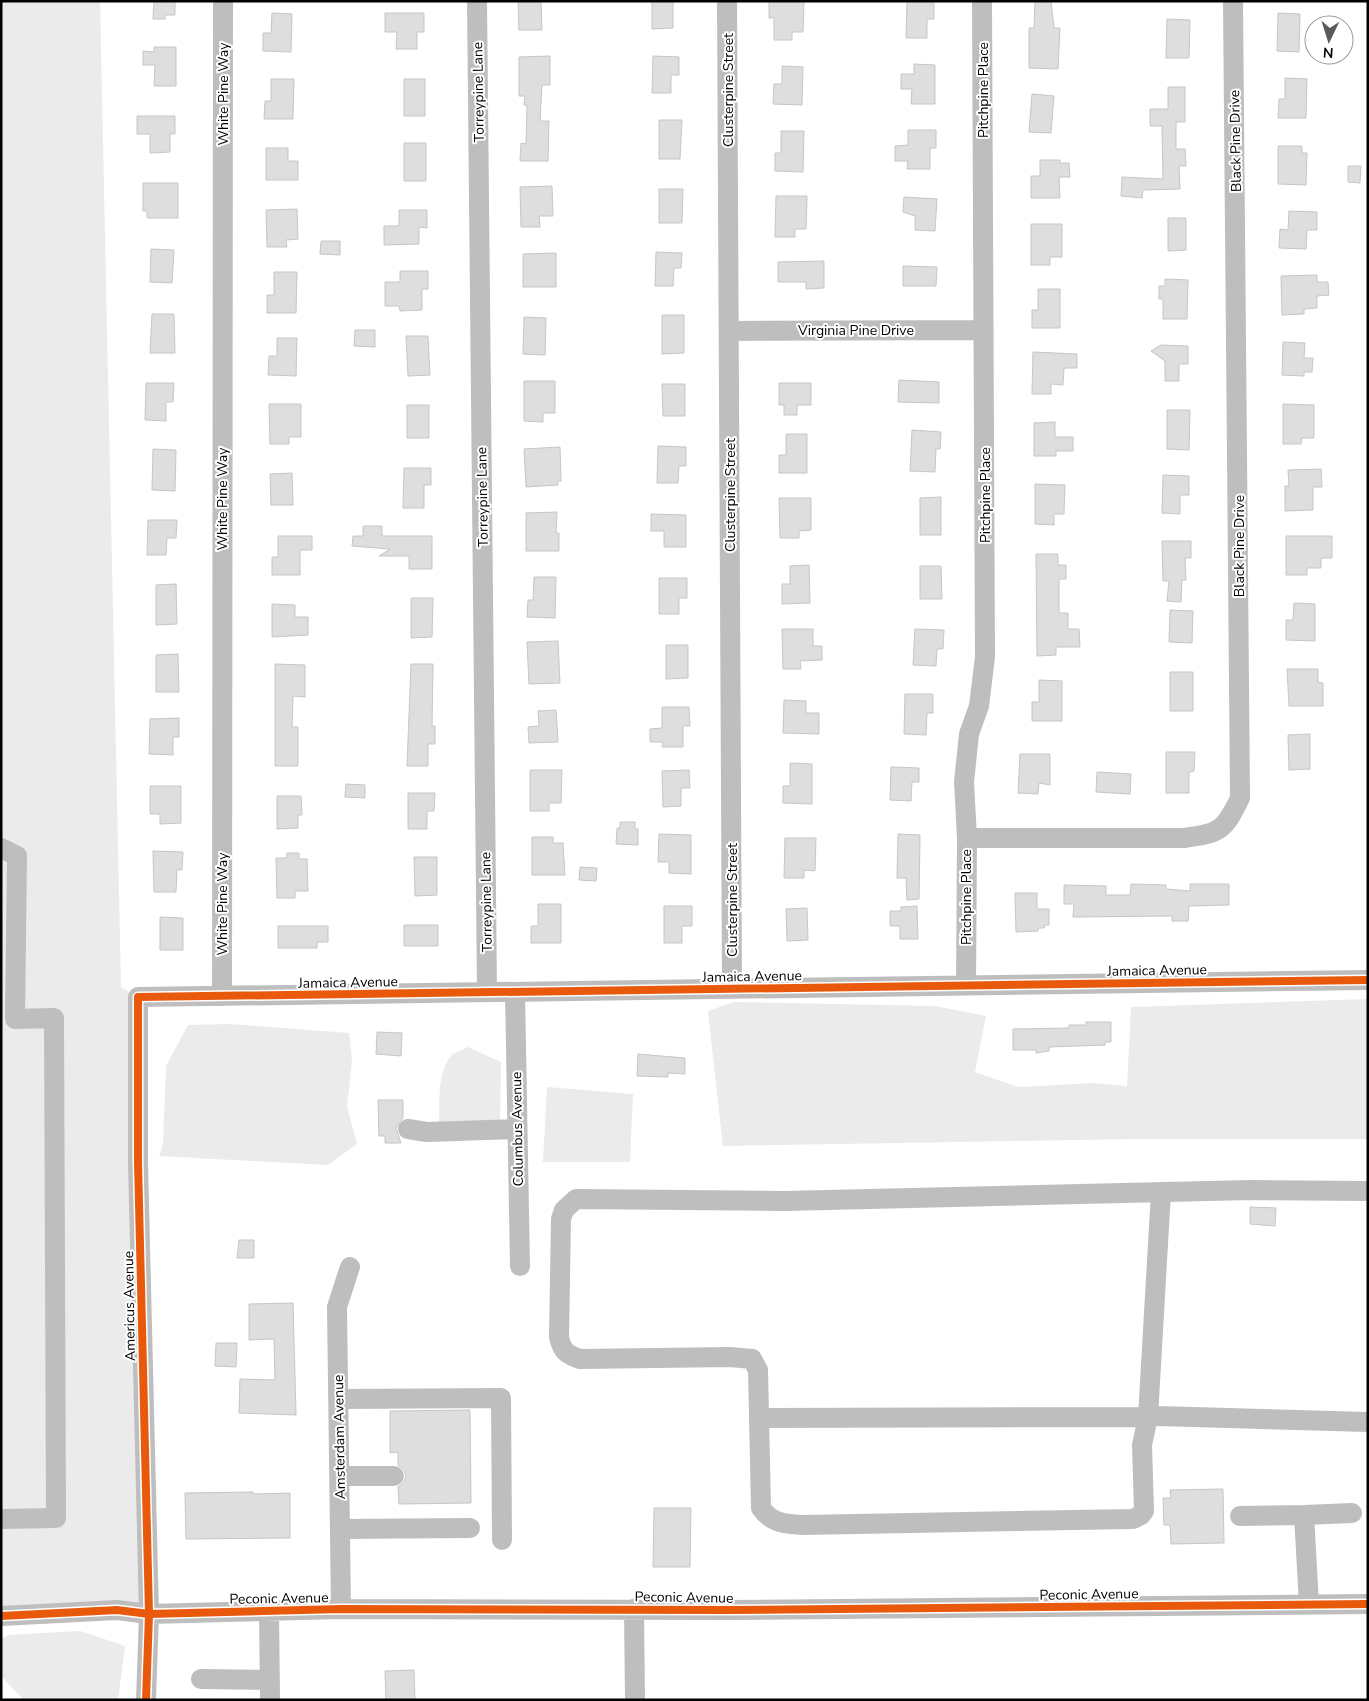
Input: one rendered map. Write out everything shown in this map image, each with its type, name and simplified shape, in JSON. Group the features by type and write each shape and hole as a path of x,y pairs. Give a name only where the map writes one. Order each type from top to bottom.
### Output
{"street":[{"name":"White Pine Way","path":"222,996 223,1"},
{"name":"Torreypine Lane","path":"477,1 487,992"},
{"name":"Clusterpine Street","path":"727,1 732,989"},
{"name":"Pitchpine Place","path":"966,985 967,838 965,772 969,734 979,706 986,657 982,1"},
{"name":"Black Pine Drive","path":"967,838 1184,838 1201,836 1209,834 1228,823 1240,798 1233,1"},
{"name":"Virginia Pine Drive","path":"729,331 984,330"},
{"path":"1,848 17,856 15,1019 54,1018 56,1508 56,1518 1,1519"},
{"name":"Jamaica Avenue","path":"138,997 1368,980"},
{"name":"Columbus Avenue","path":"515,992 520,1266"},
{"name":"Americus Avenue","path":"138,997 138,1162 149,1614 146,1700"},
{"path":"408,1129 427,1132 517,1129"},
{"path":"1162,1192 1148,1418 1142,1445 1144,1511 1133,1519 802,1526 775,1521 766,1517 761,1508 758,1370 752,1359 730,1357 580,1359 568,1355 562,1349 559,1337 561,1219 564,1210 576,1199 784,1201 1162,1192 1368,1191"},
{"name":"Amsterdam Avenue","path":"341,1609 338,1307 350,1267"},
{"path":"338,1399 501,1398 502,1540"},
{"path":"759,1418 1148,1418 1158,1416 1203,1419 1368,1422"},
{"path":"339,1476 394,1476"},
{"path":"1240,1516 1352,1513"},
{"path":"1304,1515 1309,1604"},
{"path":"340,1529 470,1528"},
{"name":"Peconic Avenue","path":"1,1616 117,1610 149,1614 341,1609 728,1610 1368,1604"},
{"path":"634,1609 635,1700"},
{"path":"269,1611 270,1700"},
{"path":"201,1679 270,1680"}],"shaded area":[{"path":"1,1 100,1 121,987 138,997 149,1614 1,1616"},
{"path":"1368,999 1368,1139 1137,1139 723,1146 708,1011 734,1002 935,1006 986,1016 975,1072 1018,1087 1093,1083 1127,1086 1131,1007"},
{"path":"230,1024 349,1033 352,1060 347,1107 357,1144 328,1165 159,1156 163,1144 166,1066 188,1025"},
{"path":"468,1047 501,1062 500,1120 439,1122 440,1088 443,1071 452,1055"},
{"path":"547,1087 633,1094 630,1162 543,1162"},
{"path":"80,1631 125,1646 118,1700 24,1700 1,1676 1,1639 9,1635"}],"building":[{"path":"154,1 175,1 175,15 165,15 165,19 153,19"},
{"path":"518,1 541,1 542,30 519,30"},
{"path":"652,1 673,1 673,28 652,29"},
{"path":"769,1 804,1 803,32 792,32 792,40 774,40 774,18 769,18"},
{"path":"907,1 934,1 934,19 927,19 927,38 906,38"},
{"path":"1035,1 1051,1 1054,28 1060,28 1058,69 1029,68 1029,28 1034,28"},
{"path":"272,13 292,14 291,52 263,51 263,33 271,33"},
{"path":"385,13 424,13 424,32 417,32 417,49 396,49 397,32 385,32"},
{"path":"1278,13 1300,14 1299,52 1277,51"},
{"path":"1167,19 1190,20 1189,58 1166,58"},
{"path":"154,47 176,47 176,86 154,86 155,65 143,65 143,51 154,52"},
{"path":"550,56 550,85 542,85 540,121 549,121 548,161 520,161 521,143 526,144 527,105 524,105 525,96 519,96 519,57"},
{"path":"653,56 679,57 679,75 671,75 671,93 652,93"},
{"path":"914,64 935,65 935,104 911,104 912,89 901,89 901,74 914,74"},
{"path":"782,66 803,67 802,105 773,104 774,84 782,84"},
{"path":"1285,78 1307,79 1306,118 1278,118 1279,99 1285,99"},
{"path":"271,79 294,79 293,119 264,119 265,101 271,101"},
{"path":"404,79 425,79 425,116 404,116"},
{"path":"1168,87 1185,87 1185,122 1176,122 1176,149 1185,149 1186,166 1179,166 1180,189 1143,190 1142,198 1121,196 1122,177 1163,179 1162,126 1150,126 1150,109 1168,109"},
{"path":"1032,94 1054,96 1051,133 1029,132"},
{"path":"137,116 175,116 175,134 170,134 170,152 150,153 150,134 137,134"},
{"path":"659,120 682,120 680,159 659,159"},
{"path":"908,130 936,130 936,148 930,148 930,169 907,169 908,161 895,161 895,146 908,145"},
{"path":"781,131 804,131 803,172 775,171 775,153 781,153"},
{"path":"404,143 426,143 426,181 404,181"},
{"path":"1278,146 1302,146 1302,153 1307,153 1306,185 1278,184"},
{"path":"266,148 288,148 288,161 298,161 298,180 266,180"},
{"path":"1040,160 1060,160 1060,163 1069,163 1070,177 1059,177 1060,198 1031,198 1031,176 1040,176"},
{"path":"1348,166 1361,166 1360,183 1348,182"},
{"path":"143,183 178,183 178,218 147,218 147,211 143,211"},
{"path":"552,186 553,216 539,216 540,227 521,227 520,187"},
{"path":"659,189 683,189 682,223 659,223"},
{"path":"776,196 807,196 806,229 795,229 795,237 775,237"},
{"path":"904,197 937,199 935,231 915,230 915,216 903,212"},
{"path":"297,209 298,239 286,240 287,247 267,247 266,210"},
{"path":"399,210 427,210 427,228 419,227 419,244 384,245 384,226 399,226"},
{"path":"1289,211 1317,212 1317,230 1307,230 1306,249 1279,248 1280,229 1288,230"},
{"path":"1168,218 1186,218 1186,250 1168,251"},
{"path":"1031,224 1062,224 1062,257 1050,257 1050,265 1031,265"},
{"path":"321,241 340,241 340,255 320,254"},
{"path":"151,249 174,250 172,283 150,282"},
{"path":"656,252 682,253 681,268 674,268 673,286 655,286"},
{"path":"556,253 556,287 523,287 523,254"},
{"path":"824,261 824,288 806,289 806,282 778,282 778,262"},
{"path":"903,266 937,267 936,286 903,286"},
{"path":"400,271 428,271 428,289 422,289 422,310 400,311 399,306 385,306 385,282 400,282"},
{"path":"274,272 297,272 296,313 267,313 267,295 274,295"},
{"path":"1317,275 1317,282 1328,282 1329,295 1317,296 1317,308 1304,309 1304,314 1282,315 1281,276"},
{"path":"1165,279 1188,280 1187,319 1163,319 1163,299 1159,299 1159,286 1165,286"},
{"path":"1038,289 1060,289 1060,328 1032,328 1032,310 1038,310"},
{"path":"152,314 174,314 175,353 150,353"},
{"path":"662,315 684,315 684,353 662,354"},
{"path":"524,317 546,318 545,355 523,354"},
{"path":"355,330 375,330 375,347 354,346"},
{"path":"406,336 428,336 430,375 408,376"},
{"path":"277,338 297,338 296,376 268,375 269,356 277,356"},
{"path":"1283,342 1305,343 1304,358 1313,358 1312,372 1304,372 1304,376 1282,375"},
{"path":"1161,345 1188,346 1188,364 1179,364 1179,381 1165,381 1165,361 1151,351"},
{"path":"1033,352 1077,354 1077,368 1064,368 1063,385 1051,384 1051,394 1032,394"},
{"path":"899,380 939,382 939,403 898,402"},
{"path":"524,381 555,381 555,413 543,413 543,422 524,421"},
{"path":"146,383 174,383 173,402 166,402 166,421 145,420"},
{"path":"779,383 811,383 811,405 797,405 797,415 784,415 784,405 779,405"},
{"path":"662,384 685,384 685,416 663,416"},
{"path":"269,404 301,404 301,437 289,437 289,444 270,444"},
{"path":"1283,404 1314,405 1314,438 1302,438 1301,444 1283,444"},
{"path":"407,405 429,405 429,438 407,438"},
{"path":"1167,410 1190,410 1189,450 1167,449"},
{"path":"1055,422 1055,437 1073,437 1073,451 1056,451 1056,456 1034,456 1034,423"},
{"path":"912,430 941,432 940,449 936,449 935,472 910,471"},
{"path":"786,434 807,434 807,473 779,473 779,455 786,455"},
{"path":"658,446 686,447 686,466 679,466 678,483 657,483"},
{"path":"560,447 561,481 558,481 558,485 526,487 524,449"},
{"path":"153,449 176,450 175,491 152,490"},
{"path":"404,468 431,468 431,485 424,485 424,508 403,508"},
{"path":"1321,469 1322,487 1313,487 1313,510 1285,511 1285,486 1289,486 1288,470"},
{"path":"292,473 293,505 271,505 270,474"},
{"path":"1163,475 1189,476 1189,495 1180,495 1180,514 1162,513"},
{"path":"1035,484 1065,485 1064,514 1054,514 1054,525 1035,524"},
{"path":"941,497 941,535 920,535 920,498"},
{"path":"779,498 811,498 811,530 799,531 799,538 780,538"},
{"path":"557,512 556,533 559,533 559,551 526,551 526,513"},
{"path":"651,514 686,515 686,547 664,547 664,531 651,531"},
{"path":"148,520 177,520 176,538 167,538 166,555 147,555"},
{"path":"363,526 382,526 382,536 432,536 432,569 409,569 409,556 379,556 390,549 352,546 353,536 363,536"},
{"path":"278,536 312,536 312,550 300,550 300,575 272,575 272,557 278,557"},
{"path":"1286,536 1332,536 1332,558 1321,558 1321,568 1307,568 1307,575 1286,575"},
{"path":"1162,541 1191,541 1191,558 1185,558 1186,580 1182,580 1181,602 1167,601 1169,581 1163,581"},
{"path":"1036,554 1058,554 1058,565 1066,565 1066,579 1059,579 1059,613 1068,613 1068,629 1079,629 1080,647 1056,647 1056,655 1037,656"},
{"path":"809,565 810,603 782,604 782,584 790,584 790,566"},
{"path":"920,566 941,566 942,599 920,599"},
{"path":"534,577 556,577 555,618 527,617 528,600 533,600"},
{"path":"659,578 687,578 687,598 679,598 679,614 659,614"},
{"path":"176,584 177,624 156,625 156,585"},
{"path":"411,598 433,598 432,637 411,638"},
{"path":"1294,603 1315,604 1315,641 1286,640 1286,620 1293,620"},
{"path":"272,604 295,605 295,617 308,617 308,635 272,637"},
{"path":"1170,610 1193,611 1192,643 1169,642"},
{"path":"782,629 813,629 813,646 822,646 822,660 800,661 801,669 783,669"},
{"path":"915,629 944,630 943,649 937,649 936,666 913,665"},
{"path":"558,641 560,683 529,684 527,642"},
{"path":"666,645 688,645 688,678 666,679"},
{"path":"178,654 179,692 156,692 156,655"},
{"path":"275,664 305,665 305,697 293,696 292,727 298,727 298,766 275,766"},
{"path":"411,664 433,664 432,726 435,726 435,744 428,744 428,766 407,766"},
{"path":"1287,669 1318,669 1318,682 1323,683 1323,706 1289,706"},
{"path":"1170,672 1193,672 1193,711 1170,711"},
{"path":"1039,680 1062,681 1062,721 1032,721 1032,702 1039,702"},
{"path":"905,694 933,694 933,713 927,713 926,735 904,734"},
{"path":"784,700 806,701 806,713 819,713 819,734 783,733"},
{"path":"662,707 689,707 690,726 683,726 683,747 662,747 663,742 650,742 650,729 662,728"},
{"path":"556,710 558,742 529,743 528,727 539,726 538,711"},
{"path":"179,718 179,737 173,737 173,755 149,754 150,719"},
{"path":"1310,734 1310,769 1289,770 1288,735"},
{"path":"1166,752 1195,752 1194,771 1189,772 1189,793 1166,793"},
{"path":"1020,754 1050,754 1050,785 1039,783 1038,794 1018,793"},
{"path":"790,763 812,764 812,804 783,803 783,786 790,786"},
{"path":"891,767 919,768 919,782 912,782 911,801 890,800"},
{"path":"530,770 562,770 561,803 549,803 549,811 530,811"},
{"path":"689,770 690,788 681,788 681,806 663,807 662,771"},
{"path":"1097,772 1131,774 1130,794 1096,792"},
{"path":"346,784 365,785 365,798 345,797"},
{"path":"150,786 181,786 181,823 160,824 160,814 150,814"},
{"path":"408,793 435,793 434,811 427,811 427,829 408,829"},
{"path":"277,796 301,796 302,815 298,815 298,828 277,829"},
{"path":"620,822 635,822 635,829 638,829 638,845 616,844 617,828 620,828"},
{"path":"659,834 691,835 691,874 669,873 669,862 658,862"},
{"path":"898,834 920,835 919,899 907,900 906,878 897,878"},
{"path":"532,837 553,837 553,843 563,843 565,875 532,875"},
{"path":"785,838 816,838 815,871 804,870 804,878 784,878"},
{"path":"153,851 183,852 182,870 177,870 176,892 154,892"},
{"path":"287,853 299,853 299,859 307,859 308,891 295,891 295,898 277,898 276,858 287,858"},
{"path":"414,857 437,857 437,895 415,896"},
{"path":"580,867 597,868 596,881 579,880"},
{"path":"1131,884 1166,885 1166,889 1190,891 1190,884 1229,884 1229,905 1189,906 1188,921 1172,921 1172,916 1073,917 1074,904 1064,904 1064,885 1106,886 1106,895 1130,895"},
{"path":"1015,893 1037,893 1037,909 1049,909 1049,925 1045,925 1044,928 1038,928 1038,931 1016,932"},
{"path":"538,904 561,904 561,943 531,943 531,926 538,926"},
{"path":"664,906 692,906 692,926 682,926 682,943 664,943"},
{"path":"917,906 918,939 900,939 900,926 890,926 890,911 901,911 901,907"},
{"path":"807,908 808,940 787,941 786,909"},
{"path":"160,917 183,918 183,950 160,950"},
{"path":"404,925 438,925 438,946 404,946"},
{"path":"278,926 328,926 328,942 317,942 317,948 278,948"},
{"path":"1086,1022 1111,1022 1111,1042 1105,1042 1105,1045 1049,1047 1049,1051 1036,1053 1036,1050 1013,1050 1013,1029 1069,1028 1069,1025 1086,1025"},
{"path":"377,1032 402,1033 401,1056 376,1054"},
{"path":"638,1054 685,1058 685,1074 668,1073 668,1077 637,1076"},
{"path":"378,1100 403,1100 403,1118 396,1128 401,1143 385,1143 385,1136 379,1136"},
{"path":"1250,1207 1276,1208 1275,1226 1250,1224"},
{"path":"239,1240 254,1240 254,1258 237,1258"},
{"path":"293,1303 296,1415 239,1413 240,1379 275,1380 274,1339 249,1340 249,1304"},
{"path":"216,1343 237,1343 236,1367 215,1366"},
{"path":"470,1410 471,1503 399,1504 398,1487 404,1482 406,1476 404,1470 398,1465 398,1452 390,1453 390,1411"},
{"path":"1223,1489 1224,1543 1171,1544 1170,1525 1164,1525 1163,1498 1171,1498 1170,1490"},
{"path":"253,1492 253,1494 290,1493 290,1538 186,1539 185,1493"},
{"path":"654,1508 691,1508 690,1567 653,1567"},
{"path":"414,1670 415,1700 386,1700 385,1671"}],"cycle path":[{"path":"146,1700 149,1614 138,1162 138,997 1368,980"},
{"path":"1,1616 117,1610 149,1614 341,1609 728,1610 1368,1604"}]}
